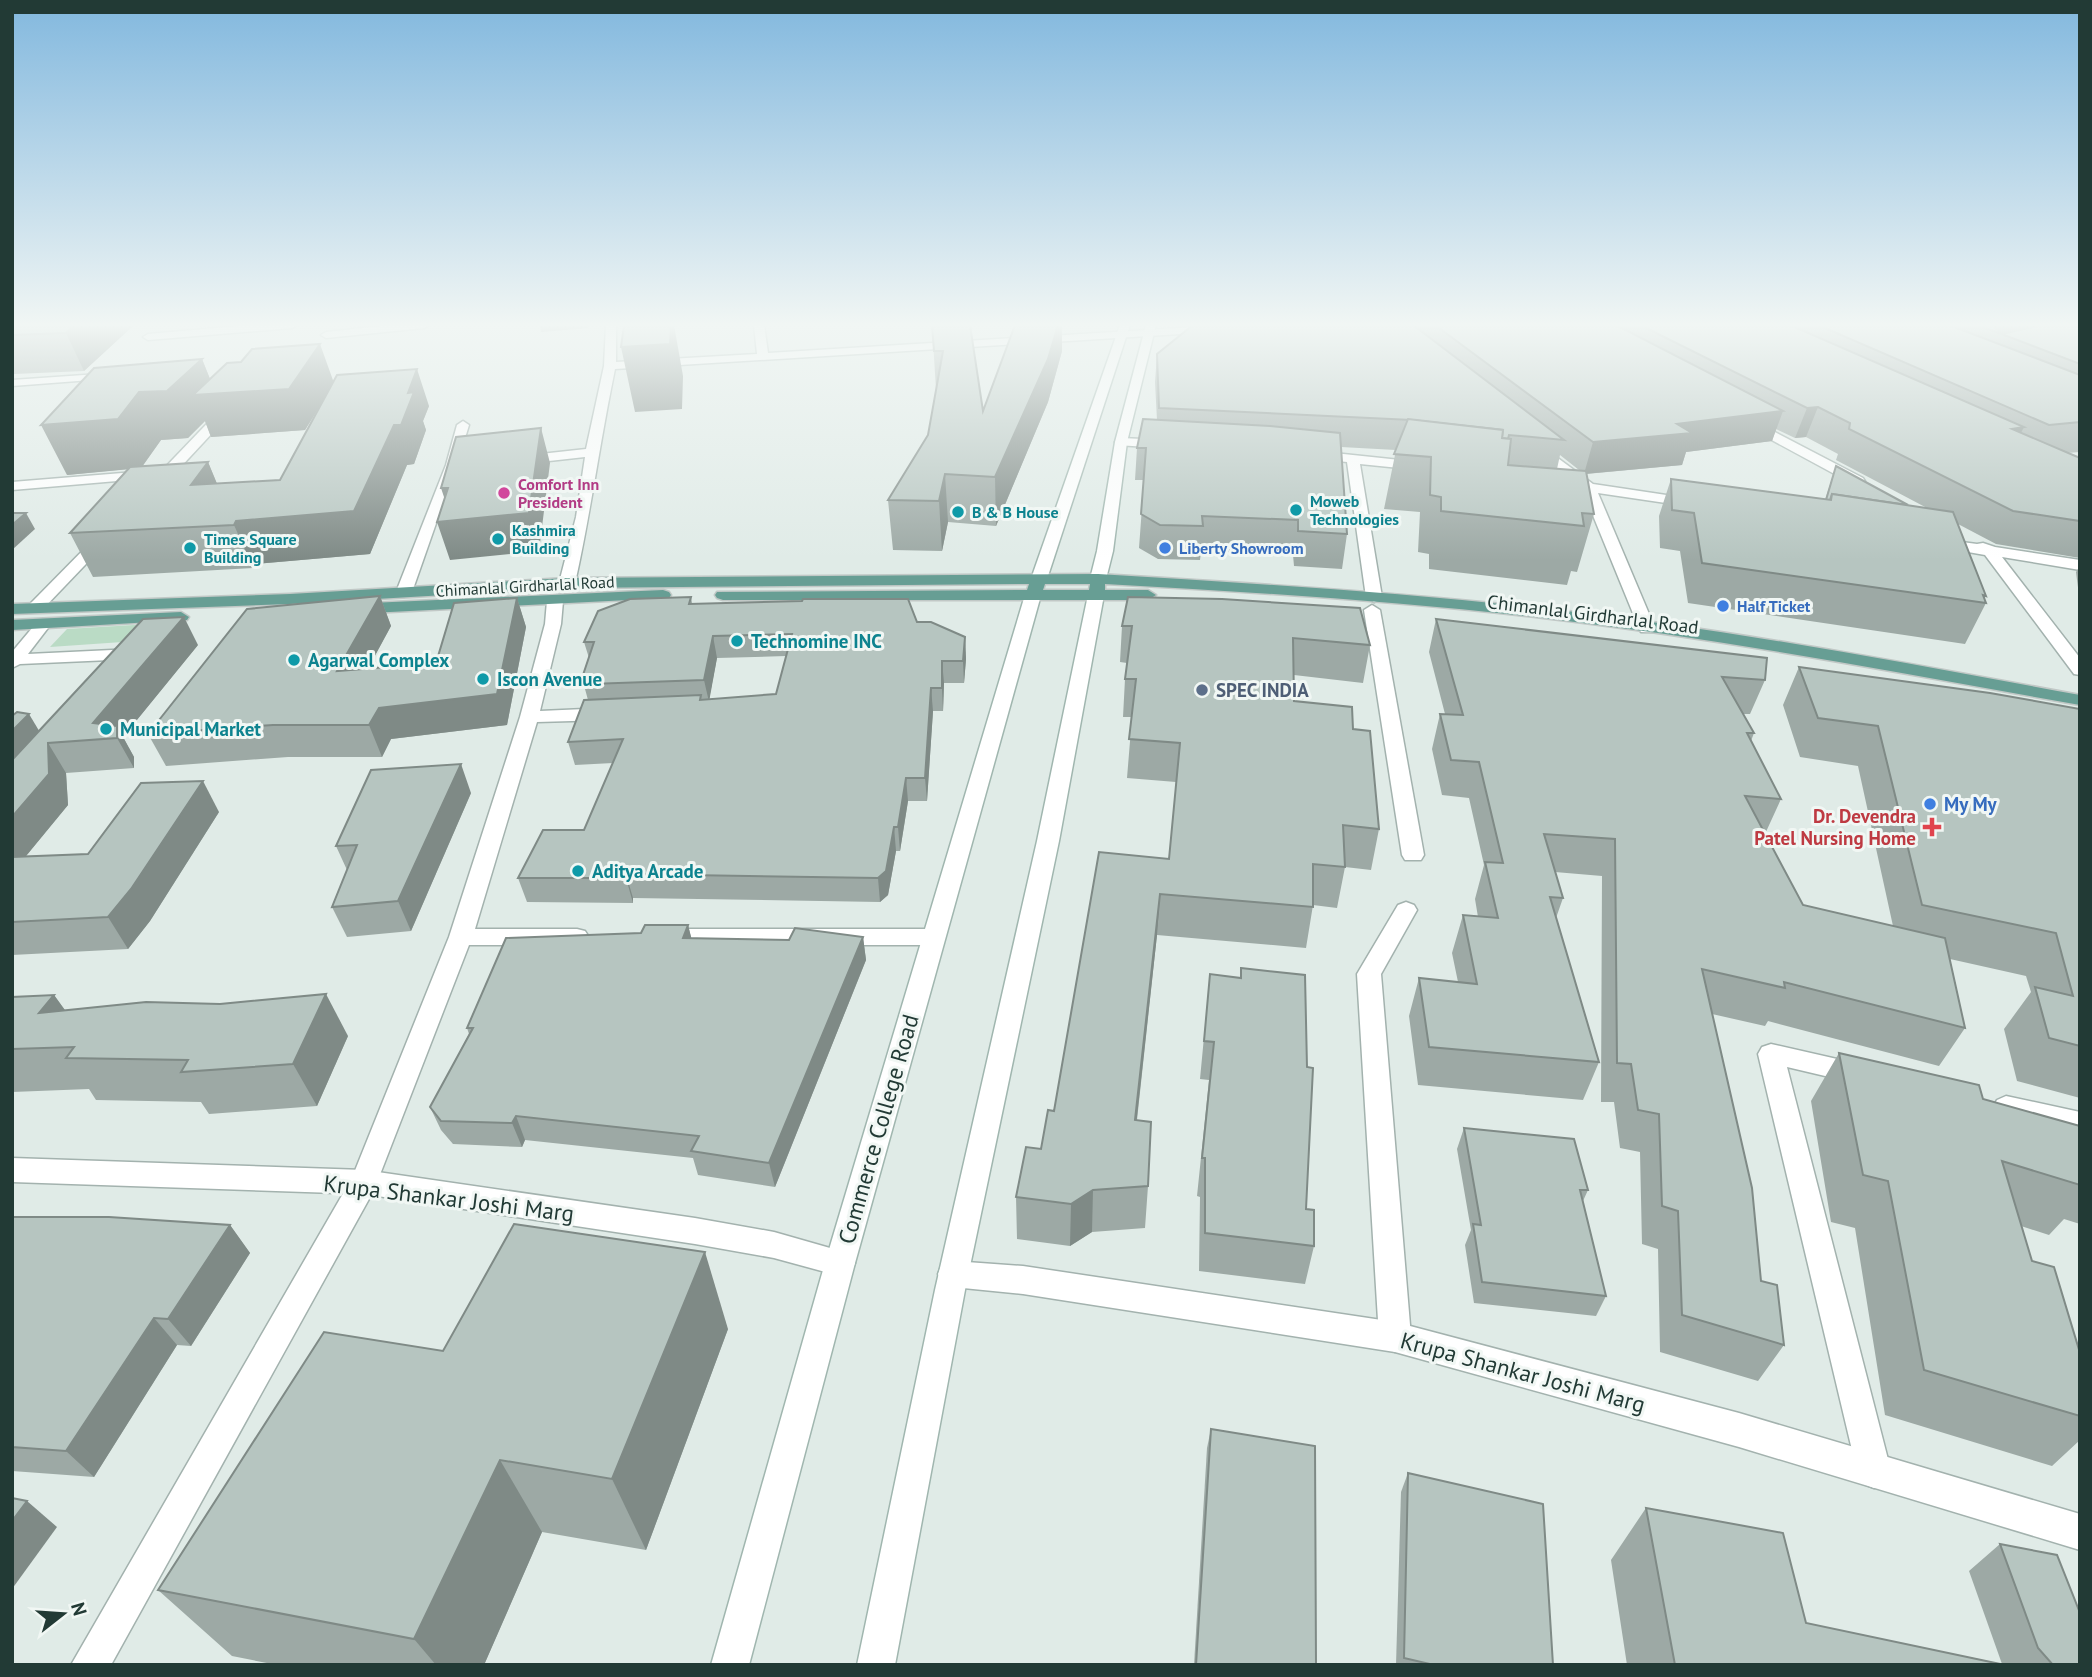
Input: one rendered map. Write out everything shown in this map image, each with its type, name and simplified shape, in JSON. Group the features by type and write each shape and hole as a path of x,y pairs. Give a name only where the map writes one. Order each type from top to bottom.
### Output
{"main road":[{"name":"Chimanlal Girdharlal Road","path":"12,608 290,599 404,592 658,595 1097,587 1300,603 1373,603 1543,613 1796,648 2080,700"},
{"name":"Chimanlal Girdharlal Road","path":"12,625 561,592"},
{"name":"Chimanlal Girdharlal Road","path":"1373,603 1799,663 2080,715"}],"street":[{"path":"148,493 233,403"},
{"path":"90,1665 364,1182 460,937 529,717 583,517 591,453 602,403"},
{"name":"Commerce College Road","path":"730,1665 933,937 1036,587 1098,403"},
{"path":"876,1665 953,1274 1048,841 1105,551 1121,442 1131,403"},
{"path":"1736,415 1868,486"},
{"path":"404,592 463,425"},
{"path":"1524,436 1589,488 1647,628"},
{"path":"1121,442 1174,445"},
{"path":"513,461 591,453"},
{"path":"1304,453 1428,467"},
{"path":"1353,458 1413,855"},
{"path":"449,468 475,465"},
{"path":"12,486 167,474"},
{"path":"1548,482 1713,506"},
{"path":"35,608 110,531"},
{"path":"1953,531 1989,550 2080,670"},
{"path":"1925,541 2080,565"},
{"path":"529,717 622,713"},
{"path":"1395,1337 1369,974 1406,910"},
{"path":"460,937 600,937"},
{"path":"641,937 933,937"},
{"path":"1874,1471 1771,1054 1878,1078"},
{"path":"1986,1102 2080,1123"},
{"name":"Krupa Shankar Joshi Marg","path":"12,1170 364,1182 774,1245 840,1263"},
{"name":"Krupa Shankar Joshi Marg","path":"953,1274 1023,1280 1395,1337 1739,1430 2080,1532"}],"lane":[{"path":"123,675 173,617"},
{"path":"14,661 43,624"},
{"path":"14,661 149,645"}],"green space":[{"path":"151,624 137,641 50,647 67,629"}],"building":[{"path":"61,403 130,403 118,419 41,425"},
{"path":"322,403 410,403 401,425 394,425 354,511 236,521 234,525 70,533 130,467 208,462 191,485 280,480"},
{"path":"934,403 982,403 983,411 986,403 1028,403 995,477 945,474 939,501 888,500 928,435"},
{"path":"1159,403 1516,403 1564,440 1509,435 1508,439 1502,438 1503,430 1412,420 1159,408"},
{"path":"1541,403 1768,403 1783,411 1677,424 1692,433 1593,442"},
{"path":"1797,403 1970,403 2024,427 2012,429 2080,458 2080,521 2013,511 1849,429 1850,423 1818,407 1807,408"},
{"path":"1999,403 2080,403 2080,422 2049,425"},
{"path":"1143,419 1340,433 1347,534 1298,531 1298,520 1202,516 1203,526 1160,525 1141,514 1146,448 1137,448"},
{"path":"1408,419 1503,430 1502,438 1511,439 1508,465 1586,471 1594,514 1582,513 1584,526 1441,511 1441,497 1430,495 1431,457 1394,454"},
{"path":"541,428 529,513 437,522 448,488 441,488 456,437"},
{"path":"1836,466 1908,505 1832,494 1830,500 1826,500"},
{"path":"1671,479 1831,500 1832,494 1953,512 1986,596 1983,595 1986,603 1702,563 1694,513 1672,510"},
{"path":"12,513 26,513 12,525"},
{"path":"380,596 337,671 436,663 454,603 517,598 497,694 379,708 369,725 273,725 148,734 247,609"},
{"path":"691,597 689,604 803,599 908,599 917,622 931,622 965,637 963,661 942,661 942,688 931,688 925,778 906,778 898,827 894,827 886,871 878,878 626,874 626,878 518,878 543,830 584,830 623,739 568,742 584,700 701,695 700,700 776,694 792,634 713,636 704,680 590,684 592,677 582,678 594,642 584,642 598,611 630,599"},
{"path":"1128,597 1222,599 1360,608 1370,645 1293,638 1294,701 1352,707 1353,729 1370,731 1379,829 1343,825 1345,867 1313,864 1313,907 1160,894 1135,1120 1151,1122 1148,1186 1093,1190 1071,1204 1016,1197 1026,1147 1041,1149 1048,1110 1054,1111 1099,852 1169,859 1180,743 1129,739 1136,679 1125,679 1132,626 1122,626"},
{"path":"184,617 93,723 117,726 117,738 48,743 49,774 12,817 12,760 143,619"},
{"path":"1436,619 1767,658 1765,680 1722,677 1754,733 1747,733 1781,799 1745,796 1803,905 1945,938 1965,1028 1784,982 1785,988 1702,969 1752,1188 1761,1281 1777,1285 1784,1345 1682,1315 1678,1211 1662,1206 1659,1114 1638,1110 1631,1064 1617,1063 1615,839 1544,834 1563,898 1550,897 1599,1062 1429,1047 1419,978 1477,984 1463,915 1498,918 1485,862 1503,863 1479,762 1451,760 1440,714 1463,715"},
{"path":"1799,667 1990,693 2080,709 2080,1046 2049,1038 2035,987 2073,996 2056,933 1922,905 1878,726 1818,718"},
{"path":"17,712 29,714 12,731 12,716"},
{"path":"461,764 398,901 332,907 357,845 336,846 371,770"},
{"path":"203,781 131,889 108,917 12,922 12,857 88,854 141,783"},
{"path":"645,925 688,925 683,938 789,940 795,928 863,937 769,1163 691,1151 699,1136 516,1116 512,1123 441,1121 430,1107 473,1028 467,1028 506,938 641,933"},
{"path":"1241,968 1305,975 1307,1067 1313,1068 1306,1209 1314,1210 1314,1246 1205,1233 1205,1158 1202,1158 1214,1042 1204,1041 1210,974 1241,978"},
{"path":"326,994 293,1064 181,1072 188,1060 66,1058 74,1047 12,1049 12,997 54,995 39,1013 146,1002 220,1004"},
{"path":"1839,1053 1979,1085 1983,1099 2080,1126 2080,1185 2002,1161 2032,1261 2054,1267 2080,1353 2080,1416 1924,1370 1888,1181 1863,1175"},
{"path":"1464,1128 1574,1139 1588,1190 1580,1190 1606,1296 1482,1282 1473,1224 1481,1225"},
{"path":"12,1217 109,1217 230,1225 168,1319 154,1318 66,1451 12,1447"},
{"path":"514,1224 705,1252 612,1479 500,1460 414,1639 158,1590 324,1332 443,1351"},
{"path":"1211,1429 1315,1446 1316,1665 1196,1665"},
{"path":"1408,1473 1543,1504 1553,1665 1434,1665 1404,1658"},
{"path":"12,1498 27,1501 12,1521"},
{"path":"1646,1508 1783,1533 1806,1623 2005,1665 1675,1665"},
{"path":"2000,1544 2057,1555 2080,1613 2080,1665 2053,1665 2038,1648"}],"place":[{"name":"Comfort Inn President","path":"504,493"},
{"name":"Moweb Technologies","path":"1296,510"},
{"name":"B & B House","path":"958,512"},
{"name":"Kashmira Building","path":"498,539"},
{"name":"Times Square Building","path":"190,548"},
{"name":"Liberty Showroom","path":"1165,548"},
{"name":"Half Ticket","path":"1723,606"},
{"name":"Technomine INC","path":"737,641"},
{"name":"Agarwal Complex","path":"294,660"},
{"name":"Iscon Avenue","path":"483,679"},
{"name":"SPEC INDIA","path":"1202,690"},
{"name":"Municipal Market","path":"106,729"},
{"name":"My My","path":"1930,804"},
{"name":"Dr. Devendra Patel Nursing Home","path":"1932,827"},
{"name":"Aditya Arcade","path":"578,871"}]}
